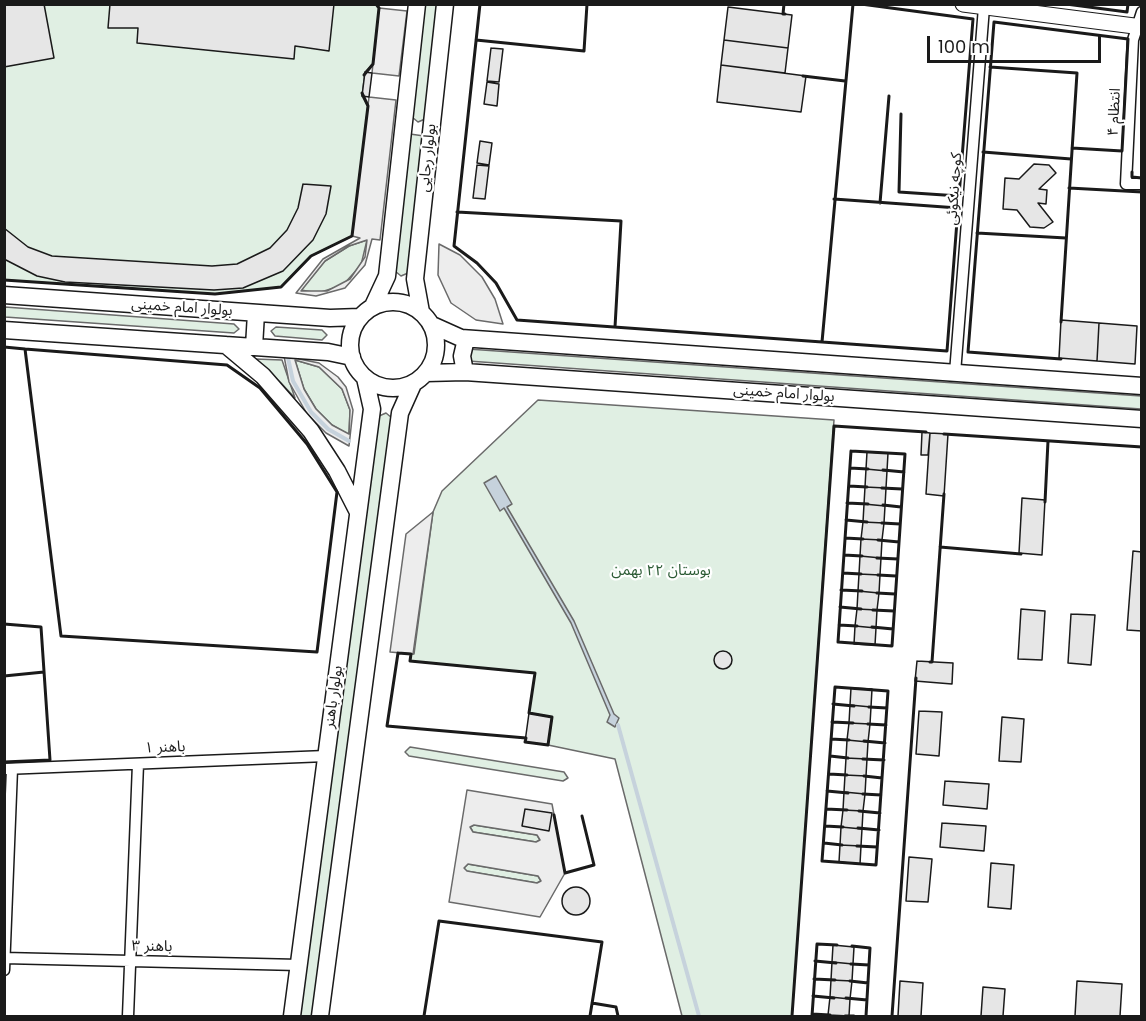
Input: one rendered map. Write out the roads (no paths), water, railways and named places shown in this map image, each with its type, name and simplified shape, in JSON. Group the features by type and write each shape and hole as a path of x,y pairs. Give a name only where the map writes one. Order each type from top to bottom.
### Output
{"main road":[{"name":"بولوار رجایی","path":"367,311 387,276 417,4"},
{"name":"بولوار رجایی","path":"426,318 415,279 445,4"},
{"path":"405,115 408,124 417,130 428,127 433,118"},
{"name":"بولوار امام خمینی","path":"4,295 330,318 367,311"},
{"path":"426,318 436,350 419,378 388,388 365,378 352,357 350,340 367,311 398,302 466,339 1142,386"},
{"path":"254,347 256,313"},
{"path":"4,330 328,352 352,357"},
{"path":"465,372 462,356 466,339"},
{"path":"226,345 271,385 311,430 337,471 358,514"},
{"name":"بولوار امام خمینی","path":"419,378 465,372 1142,419"},
{"name":"بولوار باهنر","path":"292,1017 372,409 365,378"},
{"name":"بولوار باهنر","path":"320,1017 400,413 419,378"}],"street":[{"path":"963,4 1031,9 1140,22"},
{"name":"کوچه نیکوئی","path":"955,373 984,7"},
{"name":"انتظام ۴","path":"1140,22 1133,40 1126,184 1142,184"},
{"name":"باهنر ۱","path":"8,769 326,756"},
{"path":"128,1017 138,764"},
{"path":"4,970 8,769"},
{"name":"باهنر ۳","path":"5,958 299,965"}],"waterway":[{"path":"288,358 293,381 311,412 328,429 349,441"},
{"path":"618,725 699,1016"}],"park label":[{"name":"بوستان ۲۲ بهمن","path":"661,571"}]}
